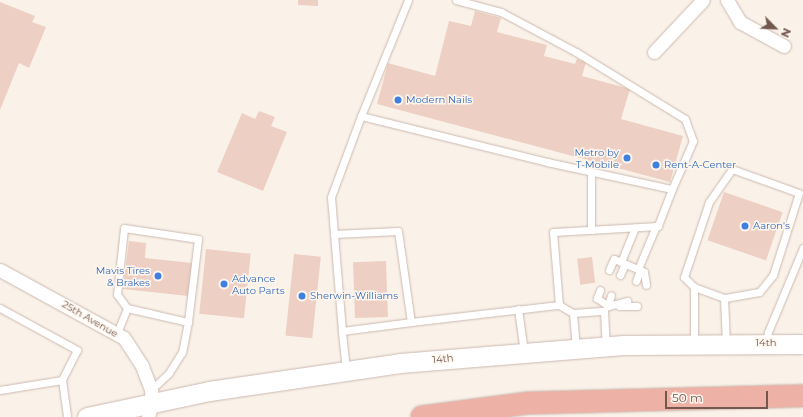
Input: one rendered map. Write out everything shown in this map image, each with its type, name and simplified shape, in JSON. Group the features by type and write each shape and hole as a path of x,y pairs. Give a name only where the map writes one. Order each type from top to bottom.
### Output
{"highway":[{"path":"422,417 529,403 803,396"}],"street":[{"path":"654,52 703,0"},
{"path":"727,0 740,22 784,46"},
{"name":"25th Avenue","path":"0,270 124,338 142,366 150,403"},
{"name":"14th","path":"87,417 209,391 346,370 524,352 606,346 766,343 803,344"}],"lane":[{"path":"346,370 330,197 408,0"},
{"path":"456,0 501,12 576,52 685,119 693,141 658,226 656,226 636,281"},
{"path":"361,116 591,172 672,189"},
{"path":"732,169 799,193 773,275 760,292 724,298 694,287 684,277 709,202 732,169"},
{"path":"591,172 591,230"},
{"path":"558,305 553,232 656,226"},
{"path":"150,403 182,352 188,322 198,239 124,228 117,294 127,308 188,322"},
{"path":"620,275 635,228"},
{"path":"334,234 398,231 411,322"},
{"path":"766,343 768,332 803,248"},
{"path":"789,281 795,275 803,257"},
{"path":"609,270 614,259 644,272 646,285"},
{"path":"694,287 694,344"},
{"path":"600,290 596,298 606,308"},
{"path":"606,346 606,308 611,295"},
{"path":"724,298 726,344"},
{"path":"606,308 627,301"},
{"path":"342,331 558,305 573,313 606,308 637,306"},
{"path":"0,308 77,350 62,380 67,417"},
{"path":"117,334 127,308"},
{"path":"518,309 524,352"},
{"path":"573,313 576,348"},
{"path":"0,390 62,380"}],"building":[{"path":"298,0 318,0 318,6 298,5"},
{"path":"0,2 35,16 32,22 46,27 29,68 19,63 0,110"},
{"path":"475,11 501,18 497,32 547,45 544,56 575,64 577,59 586,62 582,76 630,89 621,119 683,136 670,182 377,104 388,63 435,76 449,21 471,26"},
{"path":"259,111 275,117 271,126 287,132 263,191 217,172 242,113 255,119"},
{"name":"Aaron's","path":"724,192 783,212 766,260 707,240"},
{"name":"Mavis Tires & Brakes","path":"129,241 146,243 145,258 192,263 188,296 123,289"},
{"name":"Advance Auto Parts","path":"206,249 251,254 244,318 199,314"},
{"name":"Sherwin-Williams","path":"294,254 321,257 312,338 285,336"},
{"path":"592,257 595,283 580,285 577,259"},
{"path":"386,261 388,317 355,318 353,262"}],"place":[{"name":"Modern Nails","path":"398,100"},
{"name":"Metro by T-Mobile","path":"627,158"},
{"name":"Rent-A-Center","path":"656,165"},
{"name":"Aaron's","path":"745,226"},
{"name":"Mavis Tires & Brakes","path":"158,276"},
{"name":"Advance Auto Parts","path":"224,284"},
{"name":"Sherwin-Williams","path":"302,296"}]}
